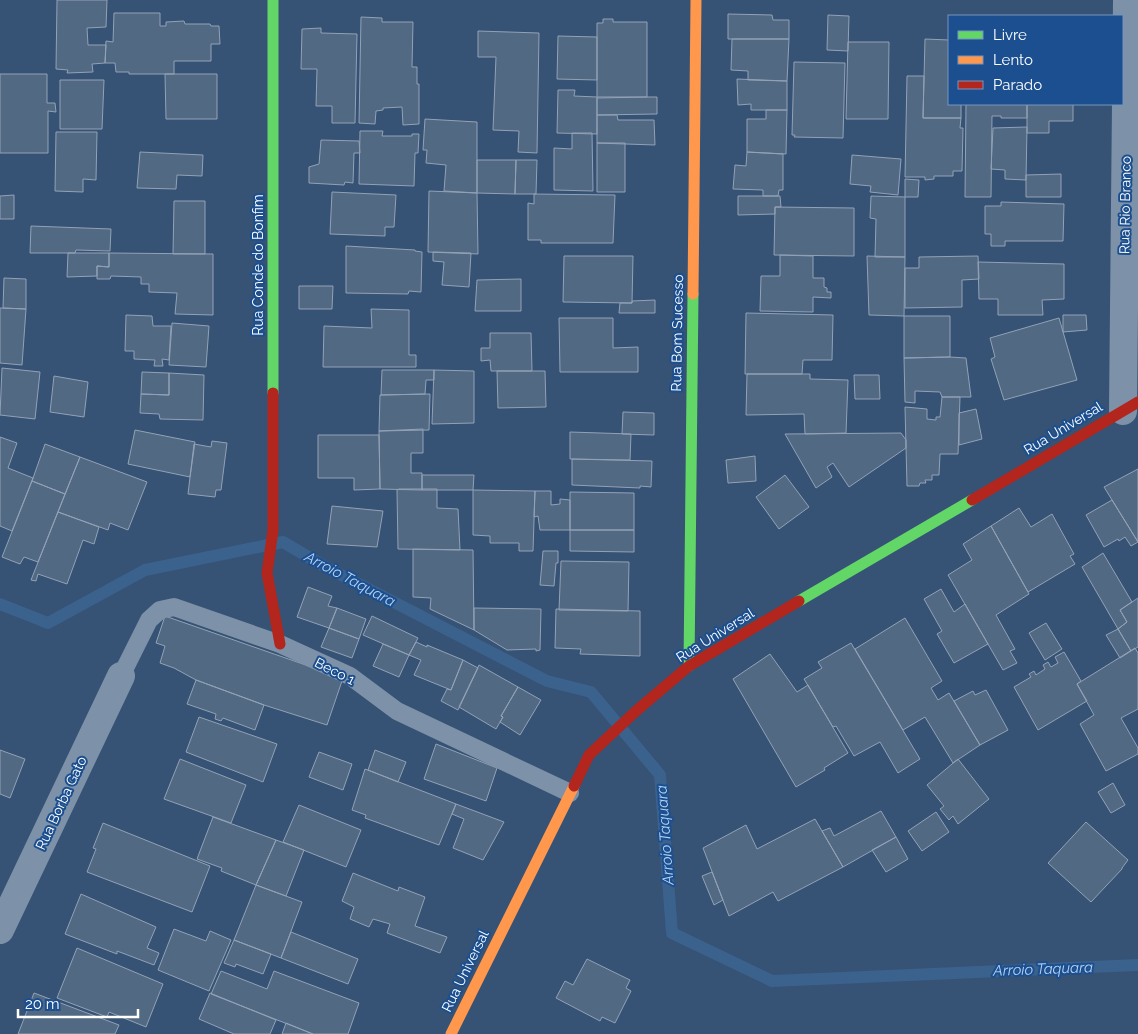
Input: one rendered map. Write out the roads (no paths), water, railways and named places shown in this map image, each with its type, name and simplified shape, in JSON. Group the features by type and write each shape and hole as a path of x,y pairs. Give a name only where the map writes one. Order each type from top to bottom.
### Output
{"street":[{"name":"Rua Conde do Bonfim","path":"273,0 273,530 267,573 280,644"},
{"name":"Rua Bom Sucesso","path":"690,666 696,0"},
{"name":"Rua Rio Branco","path":"1127,0 1130,406"},
{"name":"Rua Universal","path":"451,1034 589,756 636,711 690,666 1130,406"},
{"name":"Rua Borba Gato","path":"0,930 121,676"}],"lane":[{"name":"Beco 1","path":"121,676 149,620 160,610 174,607 280,644 350,676 396,710 570,793"}],"waterway":[{"name":"Arroio Taquara","path":"0,604 48,623 145,570 283,542 322,565 547,681 591,692 660,775 672,933 772,981 1138,965"}]}
